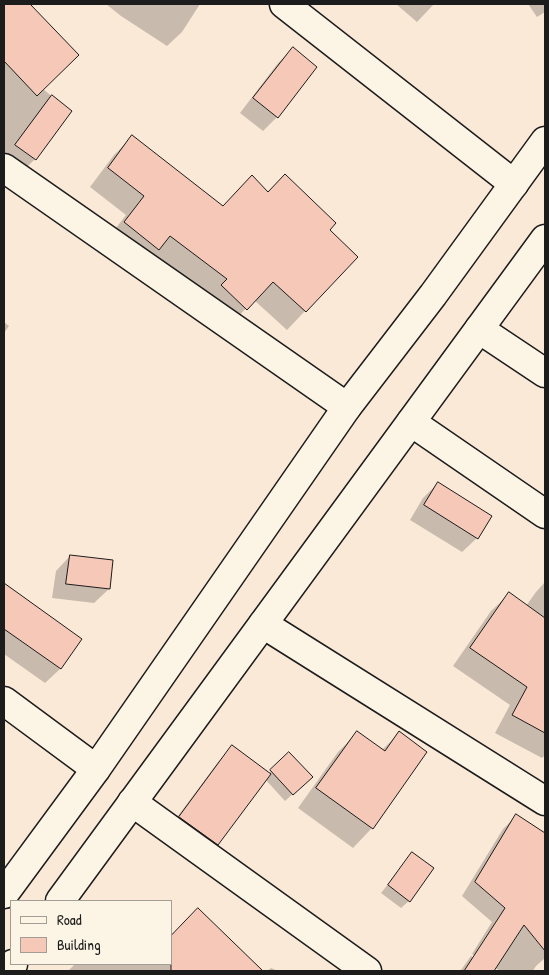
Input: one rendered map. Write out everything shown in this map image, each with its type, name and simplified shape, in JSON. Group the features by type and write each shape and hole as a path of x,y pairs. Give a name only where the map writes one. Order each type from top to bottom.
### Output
{"main road":[{"path":"284,4 514,184"},
{"path":"4,894 96,769 347,407 545,141"},
{"path":"4,168 347,407"},
{"path":"61,900 545,239"},
{"path":"479,329 545,373"},
{"path":"411,422 545,514"},
{"path":"263,624 545,801"},
{"path":"4,700 96,769"},
{"path":"132,802 367,971"}],"building":[{"path":"4,4 30,4 79,55 37,96 4,61"},
{"path":"293,47 317,67 278,118 253,98"},
{"path":"52,95 72,111 36,160 15,145"},
{"path":"132,135 223,206 252,175 268,192 285,174 336,223 330,230 358,257 306,312 273,282 247,310 221,285 227,279 170,236 159,250 124,222 144,196 108,168"},
{"path":"438,482 492,516 478,539 424,505"},
{"path":"70,555 113,560 110,589 66,584"},
{"path":"4,583 82,639 61,669 4,629"},
{"path":"509,592 545,618 545,733 512,715 527,687 470,648"},
{"path":"357,731 385,751 399,731 427,752 373,829 316,788"},
{"path":"232,745 271,774 218,845 179,817"},
{"path":"289,752 313,777 293,795 270,770"},
{"path":"516,814 545,833 545,951 524,925 494,971 464,971 505,908 475,882"},
{"path":"412,852 434,868 410,902 388,885"},
{"path":"198,908 263,971 171,971 172,935"}]}
